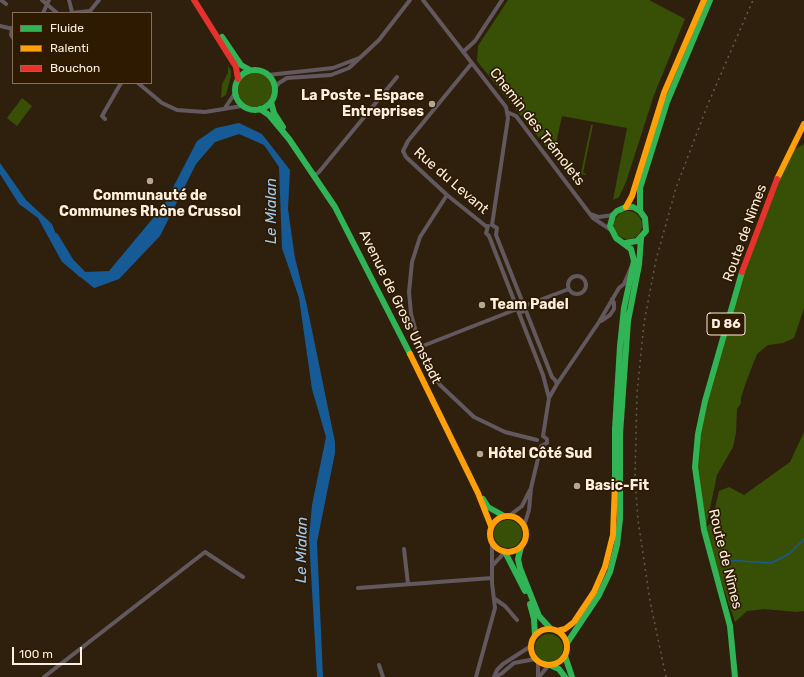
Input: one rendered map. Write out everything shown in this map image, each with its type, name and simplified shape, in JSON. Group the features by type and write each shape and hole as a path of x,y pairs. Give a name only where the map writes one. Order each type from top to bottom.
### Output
{"main road":[{"path":"194,0 236,67 238,79 235,92 237,100 242,106 249,109 260,109 271,102 275,88 268,75 259,70 250,70 241,65 198,0"},
{"path":"626,207 632,196 664,93 704,0"},
{"path":"572,677 565,656 567,643 599,595 610,572 618,545 620,519 620,434 628,321 639,269 641,238 647,226 645,218 640,210 640,188 667,102 710,0"},
{"path":"238,79 250,70"},
{"name":"Avenue de Gross Umstadt","path":"271,102 274,113 289,139 336,207 478,493 491,526"},
{"name":"Avenue de Gross Umstadt","path":"260,109 269,115 289,139"},
{"name":"Route de Nîmes","path":"735,677 734,653 730,626 704,530 696,467 698,434 703,405 747,256 771,191 804,124"},
{"path":"535,635 542,630 566,629 574,622 589,601 605,567 612,543 615,517 615,429 620,346 624,308 634,261 633,252 625,243 616,238 611,230 613,215 617,211 626,207 640,210"},
{"path":"625,243 633,242 641,238"},
{"name":"Avenue de Gross Umstadt","path":"478,493 488,507 507,516"},
{"path":"521,547 514,551 505,552 495,547 492,543 490,534 491,526 496,520 507,516 521,521 524,526 526,538 521,547 518,559 520,568 539,616 554,630 564,636 567,643"},
{"path":"505,552 532,608 535,635 531,646 536,660 559,669 565,677"},
{"path":"550,666 560,662 565,656"}],"street":[{"path":"1,0 6,4"},
{"path":"42,0 48,2 56,12"},
{"path":"69,0 72,12"},
{"path":"81,12 90,11 99,0"},
{"path":"275,88 279,83 287,78 320,76 341,72 355,64 379,40 410,0"},
{"name":"Chemin des Trémolets","path":"423,0 503,102 507,112 516,116 596,220 611,230"},
{"path":"463,52 475,40 502,0"},
{"path":"43,12 48,2"},
{"path":"0,26 12,29"},
{"path":"268,75 333,68 362,57"},
{"name":"Rue du Levant","path":"472,63 408,141 403,151 406,158 446,195 487,227"},
{"path":"314,176 319,172 398,77"},
{"path":"105,118 102,116 116,97 121,84"},
{"path":"139,84 162,103 177,110 205,112 242,106"},
{"path":"225,108 235,92"},
{"path":"492,225 508,118 507,112"},
{"path":"446,195 420,237 412,262 409,292 411,314 423,357 440,385 474,417 505,432 537,440 543,436 549,398 553,389 599,322 612,298 624,284 630,267 634,261"},
{"path":"589,212 599,217 613,215"},
{"path":"492,225 487,227 486,231 545,381 549,398"},
{"path":"492,225 497,228 496,234 552,378 557,384"},
{"path":"489,236 496,234"},
{"path":"579,276 585,281 586,288 580,294 573,293 569,289 569,282 574,277 579,276"},
{"path":"420,347 517,309 519,304 524,306 569,289"},
{"path":"545,381 564,374"},
{"path":"546,388 553,389"},
{"path":"541,446 547,443 546,438 543,436"},
{"path":"537,440 538,444 541,446"},
{"path":"524,526 529,510 531,488 541,446"},
{"path":"507,516 522,506 531,488"},
{"path":"476,677 493,620 495,599 492,578 492,543"},
{"path":"404,550 408,584"},
{"path":"44,677 205,552 243,577"},
{"path":"492,567 496,559 505,552"},
{"path":"358,588 492,578"},
{"path":"495,599 506,606 517,620"},
{"path":"531,646 503,664 497,670 494,677 501,674 514,663 536,660 539,677"},
{"path":"379,665 383,677"},
{"path":"539,677 550,666"}],"green space":[{"path":"508,0 649,0 685,19 654,95 626,182 619,197 613,200 627,128 562,116 555,148 552,154 477,61 478,46"},
{"path":"228,66 231,71 231,76 226,95 221,98 222,84 228,73"},
{"path":"255,73 267,78 272,90 267,102 255,107 243,102 238,90 243,78"},
{"path":"22,98 32,106 17,126 7,118"},
{"path":"591,125 593,125 583,173 587,174 585,175 577,173 581,173"},
{"path":"804,144 804,308 794,338 783,343 768,345 757,354 746,382 741,403 737,409 736,433 733,447 717,475 706,527 712,522 719,491 729,487 744,495 790,462 804,432 804,611 797,612 764,609 747,611 735,622 704,530 695,467 698,434 724,331 771,191 792,151"},
{"path":"628,211 638,215 642,225 638,235 628,239 618,235 614,225 618,215"},
{"path":"508,520 518,524 522,534 518,544 508,548 498,544 494,534 498,524"},
{"path":"549,634 559,638 563,648 559,658 549,662 539,658 535,648 539,638"}],"water":[{"name":"Le Mialan","path":"239,123 262,134 290,170 288,209 295,258 307,306 335,442 335,453 317,542 323,677 317,677 309,538 312,505 326,437 312,389 299,298 282,248 279,167 264,145 239,134 215,142 196,164 160,236 119,279 94,288 62,262 38,218 19,204 0,174 0,163 26,200 52,224 62,250 71,264 85,272 109,271 164,205 197,141 216,128"}],"waterway":[{"name":"Le Mialan","path":"55,237 70,262 81,273"},
{"path":"725,560 771,563 789,554 804,539"}],"railway":[{"path":"666,677 650,601 638,520 635,478 637,393 644,323 656,260 676,188 708,104 753,0"}],"traffic: fast":[{"path":"640,211 640,188 667,102 710,0"},
{"path":"222,37 241,65 250,70"},
{"path":"251,70 259,70 266,73 272,79 275,90 272,101 266,107 259,110 251,110 244,107 238,101 235,94 235,86 238,79 244,73 251,70"},
{"path":"271,102 274,113 283,127"},
{"path":"260,109 269,115 289,139 335,207 410,354"},
{"path":"615,483 615,429 620,346 624,308 634,261 631,249 616,238 610,226 613,215 617,211 626,207 633,207 640,211 645,218 646,231 637,241 625,243"},
{"path":"567,643 599,595 610,572 617,545 620,519 620,434 628,321 639,265 641,238"},
{"path":"735,677 730,626 704,530 695,467 698,434 705,401 742,272"},
{"path":"483,499 488,507 504,516"},
{"path":"521,547 518,559 520,568 539,616 551,629"},
{"path":"505,552 525,591"},
{"path":"530,604 534,619 535,635"},
{"path":"565,656 572,677"},
{"path":"552,666 559,669 565,677"}],"traffic: slow":[{"path":"626,207 632,196 664,93 704,0"},
{"path":"777,179 804,124"},
{"path":"410,354 478,493 491,526"},
{"path":"557,631 565,629 574,622 594,592 605,567 613,535 615,483"},
{"path":"512,516 521,521 525,527 526,534 525,541 521,547 512,552 504,552 495,547 491,541 490,530 495,521 501,517 512,516"},
{"path":"553,629 562,634 566,640 567,647 566,654 562,660 553,665 545,665 536,660 532,654 531,643 536,634 542,630 553,629"}],"traffic: jam":[{"path":"194,0 236,67 238,79"},
{"path":"742,272 777,179"}],"place":[{"name":"La Poste - Espace Entreprises","path":"432,104"},
{"name":"Communauté de Communes Rhône Crussol","path":"150,181"},
{"name":"Team Padel","path":"482,305"},
{"name":"Hôtel Côté Sud","path":"480,454"},
{"name":"Basic-Fit","path":"577,486"}]}
